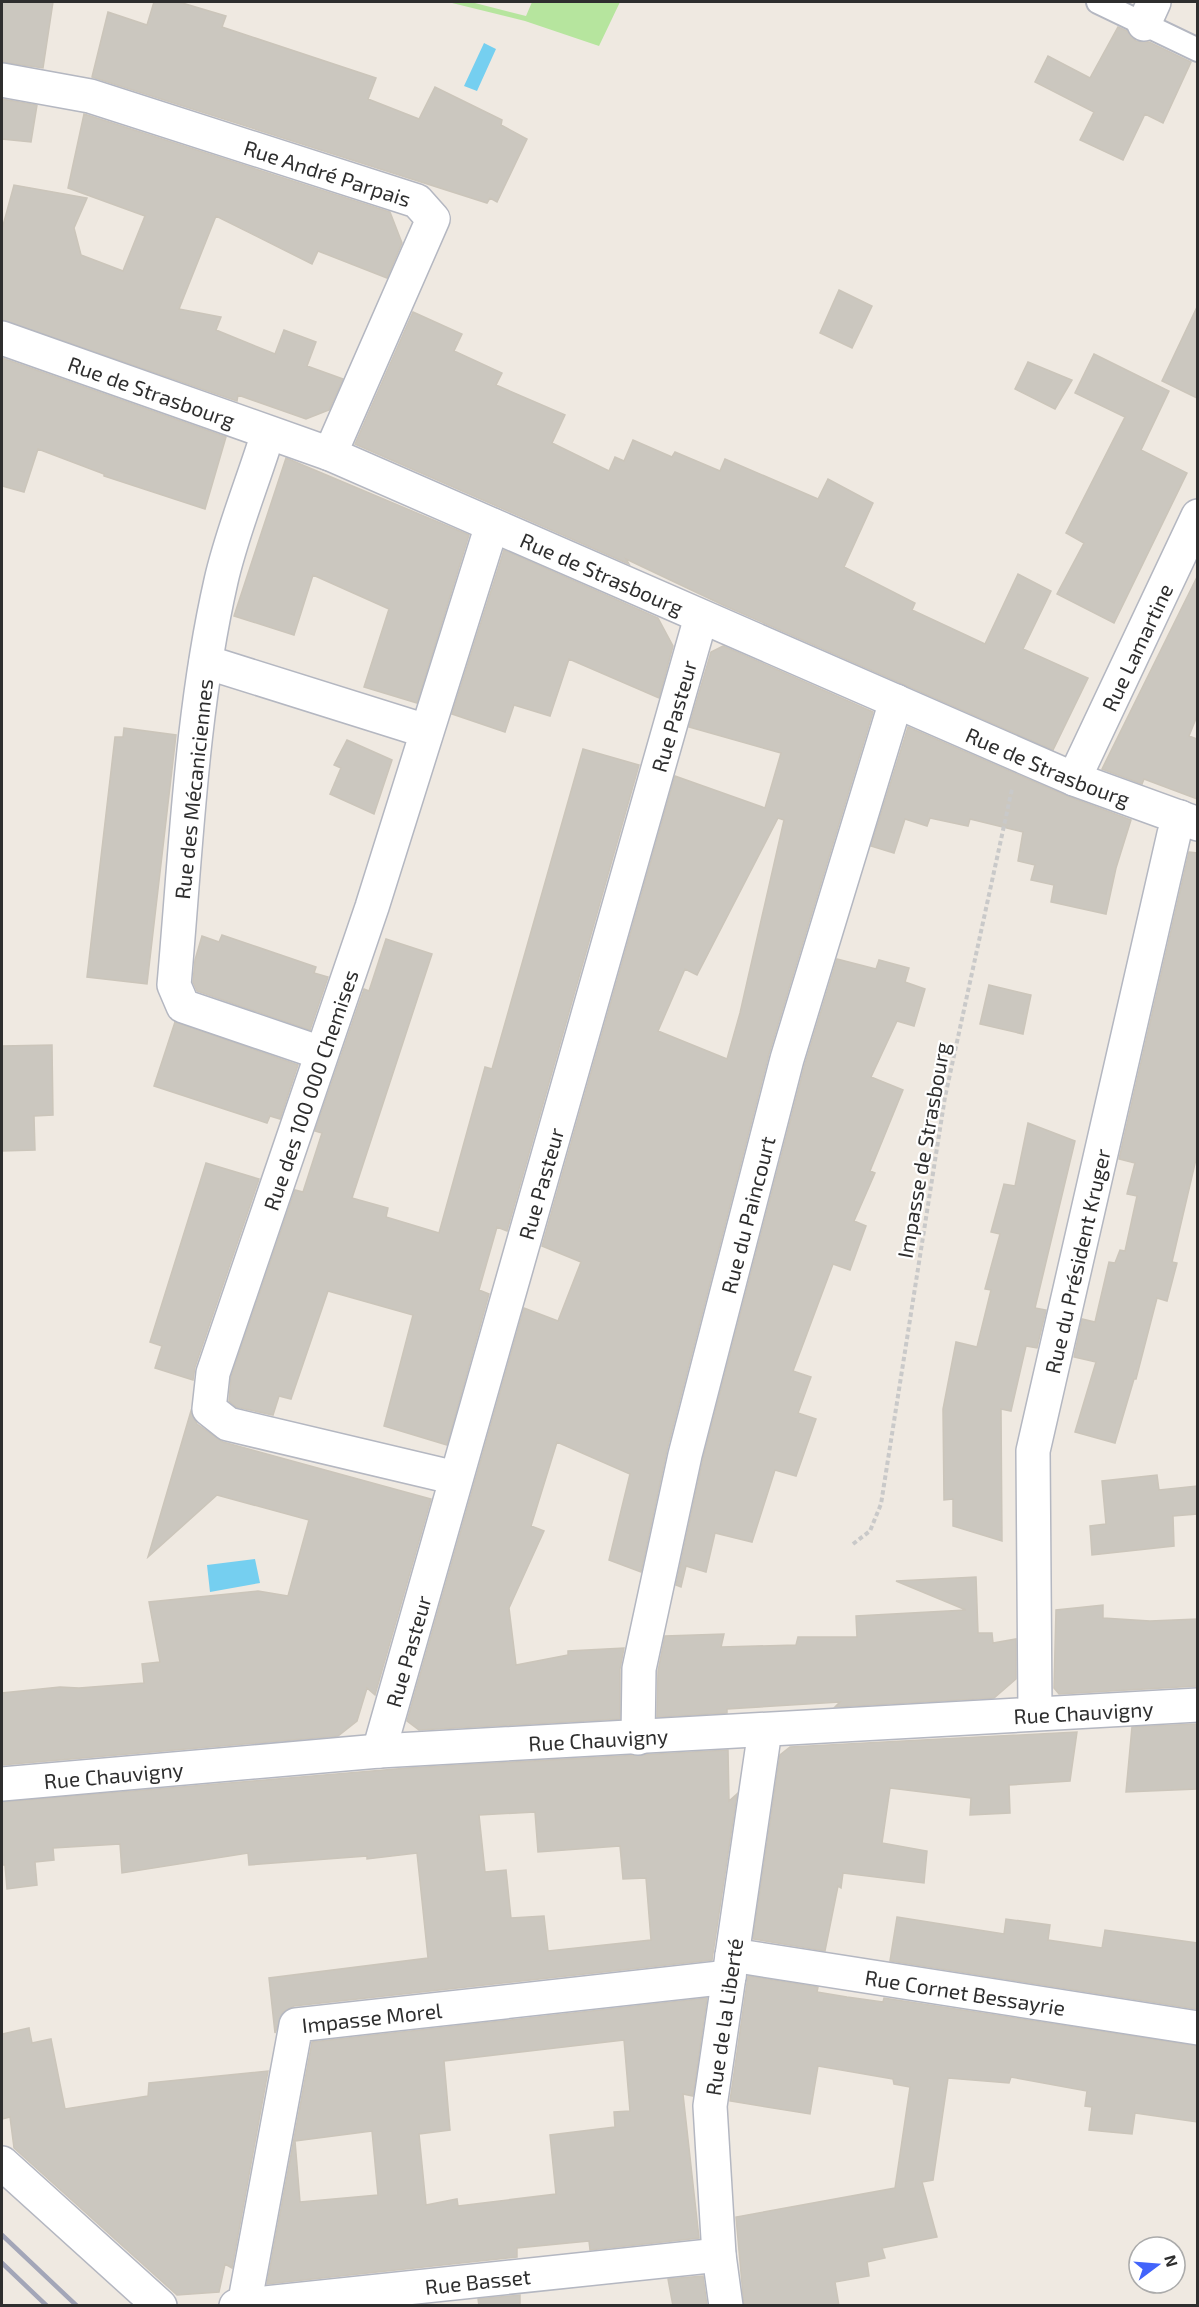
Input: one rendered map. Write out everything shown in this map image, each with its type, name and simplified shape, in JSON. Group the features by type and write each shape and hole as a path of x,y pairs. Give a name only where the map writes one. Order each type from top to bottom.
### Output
{"street":[{"name":"Rue André Parpais","path":"2,80 90,96 417,201 433,219 330,454"},
{"name":"Rue de Strasbourg","path":"2,338 330,454 1019,756 1074,779 1189,821"},
{"name":"Rue des Mécaniciennes","path":"268,433 221,580 206,662 191,788 174,985 183,1006 321,1053"},
{"name":"Rue Lamartine","path":"1074,779 1197,516"},
{"name":"Rue des 100 000 Chemises","path":"456,1478 228,1424 209,1409 213,1373 374,901 492,525"},
{"name":"Rue Pasteur","path":"379,1751 701,616"},
{"path":"206,662 426,731"},
{"name":"Rue du Paincourt","path":"638,1738 639,1669 685,1455 787,1059 896,701"},
{"name":"Rue du Président Kruger","path":"1035,1713 1033,1451 1174,834 1189,821"},
{"name":"Rue Chauvigny","path":"2,1784 379,1751 1197,1705"},
{"name":"Rue de la Liberté","path":"726,2306 719,2254 710,2106 765,1730"},
{"name":"Rue Cornet Bessayrie","path":"730,1966 1197,2028"},
{"name":"Impasse Morel","path":"242,2305 296,2025 730,1966"},
{"path":"2,2163 160,2306"},
{"name":"Rue Basset","path":"242,2305 719,2254"}],"lane":[{"path":"1098,2 1149,13 1197,50"}],"path":[{"name":"Impasse de Strasbourg","path":"854,1544 870,1531 881,1504 945,1098 1019,756"}],"green space":[{"path":"448,2 471,2 526,16 532,2 620,2 599,46 525,21"}],"water":[{"path":"484,43 496,49 477,91 464,86"},
{"path":"255,1559 260,1583 210,1592 207,1565"}],"building":[{"path":"2,2 53,2 43,68 2,62"},
{"path":"154,2 179,2 226,16 222,27 376,78 368,99 419,119 435,87 502,120 501,125 527,139 497,202 490,198 487,203 92,77 108,12 147,25"},
{"path":"1118,27 1127,31 1136,41 1149,42 1191,62 1163,123 1145,114 1123,160 1080,140 1094,112 1035,82 1048,56 1090,78"},
{"path":"2,99 37,105 31,142 2,139"},
{"path":"84,114 390,212 402,243 387,278 318,251 312,264 216,216 179,309 221,317 216,330 275,354 284,330 316,342 307,366 343,379 329,410 306,419 238,395 237,401 2,320 2,229 14,185 87,198 74,228 81,255 123,271 145,216 68,188"},
{"path":"839,290 872,306 852,348 820,333"},
{"path":"1197,307 1197,398 1162,381"},
{"path":"413,312 462,334 454,351 502,373 496,385 565,415 552,443 609,471 615,457 624,461 633,440 672,457 675,452 720,471 725,459 818,499 828,479 873,503 844,567 915,603 912,610 985,644 1018,574 1051,591 1023,649 1088,678 1053,750 723,605 626,559 629,564 355,444"},
{"path":"1094,354 1169,391 1141,450 1187,473 1114,623 1057,594 1084,543 1066,533 1125,417 1075,393"},
{"path":"2,358 226,437 205,509 104,476 104,474 38,449 24,492 2,486"},
{"path":"1028,362 1072,380 1055,409 1015,389"},
{"path":"286,458 469,535 417,703 364,687 389,609 313,575 294,635 234,616"},
{"path":"504,550 658,618 673,646 659,698 569,659 550,716 514,705 505,732 452,714"},
{"path":"1197,577 1197,716 1189,736 1197,739 1197,799 1144,779 1142,784 1102,769"},
{"path":"723,646 873,712 769,1054 667,1450 641,1572 609,1560 630,1474 557,1442 531,1526 544,1531 509,1608 516,1665 568,1655 568,1651 624,1648 620,1669 620,1719 419,1730 407,1721 524,1308 558,1321 581,1262 542,1246 675,776 765,808 781,753 689,727 711,652","holes":["778,818 784,820 740,1013 727,1059 658,1031 685,969 697,975"]},
{"path":"908,727 1067,796 1131,820 1116,868 1106,914 1051,902 1054,885 1031,880 1035,865 1018,861 1023,832 970,819 968,826 930,818 927,826 905,819 894,853 871,846"},
{"path":"124,728 176,735 147,984 87,977 115,737 123,737"},
{"path":"347,740 392,760 374,814 330,794 341,768 334,765"},
{"path":"583,749 639,765 507,1231 497,1227 479,1290 489,1294 447,1445 384,1426 413,1315 328,1291 291,1399 279,1396 273,1415 236,1407 229,1401 231,1377 295,1190 303,1192 322,1133 315,1131 364,989 369,991 386,939 432,954 352,1198 388,1208 386,1217 439,1233 485,1067 492,1069"},
{"path":"1189,852 1197,853 1197,1155 1172,1262 1177,1263 1167,1301 1157,1298 1136,1379 1134,1379 1115,1443 1075,1432 1096,1362 1074,1357 1082,1319 1095,1322 1109,1262 1115,1263 1120,1250 1125,1251 1137,1196 1127,1194 1135,1163 1119,1159"},
{"path":"222,935 316,967 314,973 328,977 310,1030 197,991 193,982 195,960 202,936 219,942"},
{"path":"837,959 876,969 879,960 909,968 905,982 925,989 914,1026 897,1021 871,1077 903,1090 870,1171 875,1173 854,1221 866,1226 850,1270 833,1264 793,1371 811,1377 798,1413 816,1419 796,1476 775,1470 752,1542 715,1533 706,1572 686,1566 681,1587 676,1585 703,1459 805,1064"},
{"path":"989,985 1031,995 1023,1034 980,1024"},
{"path":"175,1022 298,1065 280,1119 270,1116 267,1123 154,1086"},
{"path":"52,1045 53,1115 34,1116 35,1150 2,1151 2,1046"},
{"path":"1028,1123 1075,1141 1035,1308 1046,1310 1037,1348 1026,1346 1011,1411 1001,1409 1002,1541 953,1526 953,1499 944,1500 943,1409 956,1342 977,1347 991,1290 985,1289 1000,1234 991,1232 1004,1184 1015,1186"},
{"path":"206,1163 259,1179 195,1367 193,1380 155,1368 162,1346 150,1342"},
{"path":"191,1411 197,1424 223,1442 431,1499 375,1695 367,1688 357,1721 338,1736 2,1765 2,1693 60,1687 79,1688 144,1683 142,1664 160,1662 149,1602 258,1591 288,1596 309,1520 217,1495 148,1557"},
{"path":"1157,1475 1159,1490 1197,1486 1197,1514 1173,1516 1174,1546 1092,1555 1090,1526 1106,1524 1102,1481"},
{"path":"976,1577 978,1633 992,1633 993,1643 1016,1639 1016,1679 994,1698 835,1707 840,1702 727,1709 727,1713 657,1717 658,1671 665,1636 724,1634 721,1647 796,1645 798,1637 857,1637 856,1616 966,1610 896,1581"},
{"path":"1103,1605 1103,1618 1150,1621 1197,1619 1197,1686 1059,1694 1054,1688 1056,1610"},
{"path":"1197,1724 1197,1789 1126,1792 1132,1727"},
{"path":"1077,1732 1070,1781 1009,1785 1010,1813 970,1815 971,1798 890,1788 882,1843 927,1851 924,1883 843,1873 841,1888 838,1886 825,1951 753,1939 780,1755 790,1747"},
{"path":"728,1750 729,1801 737,1794 712,1960 294,2006 283,2012 275,2033 269,1978 428,1958 417,1853 367,1859 367,1856 249,1865 248,1853 122,1873 120,1844 53,1848 54,1860 35,1862 37,1885 7,1889 5,1865 2,1865 2,1802 408,1768","holes":["535,1812 538,1852 620,1846 623,1879 646,1878 651,1940 548,1951 544,1916 511,1918 506,1870 485,1872 479,1815"]},
{"path":"897,1917 1004,1934 1006,1919 1050,1925 1048,1940 1102,1948 1105,1930 1197,1943 1197,2009 890,1961"},
{"path":"748,1976 818,1987 817,1992 847,1997 883,2002 884,1998 1197,2046 1197,2122 1135,2113 1132,2134 1089,2130 1092,2107 1085,2106 1087,2091 1011,2077 1009,2083 948,2078 933,2180 922,2182 937,2237 882,2248 885,2258 867,2262 869,2276 835,2282 839,2306 744,2306 736,2217 895,2188 910,2087 894,2084 893,2079 818,2066 810,2114 730,2101"},
{"path":"707,1998 693,2096 683,2094 699,2238 590,2250 589,2241 517,2248 517,2257 267,2284 312,2042","holes":["624,2040 630,2111 614,2112 615,2127 550,2135 556,2194 458,2206 457,2199 426,2205 419,2134 450,2130 444,2061","372,2131 378,2195 300,2202 295,2141"]},
{"path":"29,2028 32,2043 51,2039 65,2109 148,2096 149,2083 268,2071 232,2268 225,2264 219,2292 177,2295 14,2148 10,2117 2,2119 2,2034"},
{"path":"703,2276 707,2306 673,2306 668,2279"},
{"path":"520,2295 520,2306 479,2306 478,2299"}],"railway":[{"path":"2,2235 77,2306"},
{"path":"2,2263 47,2306"}]}
